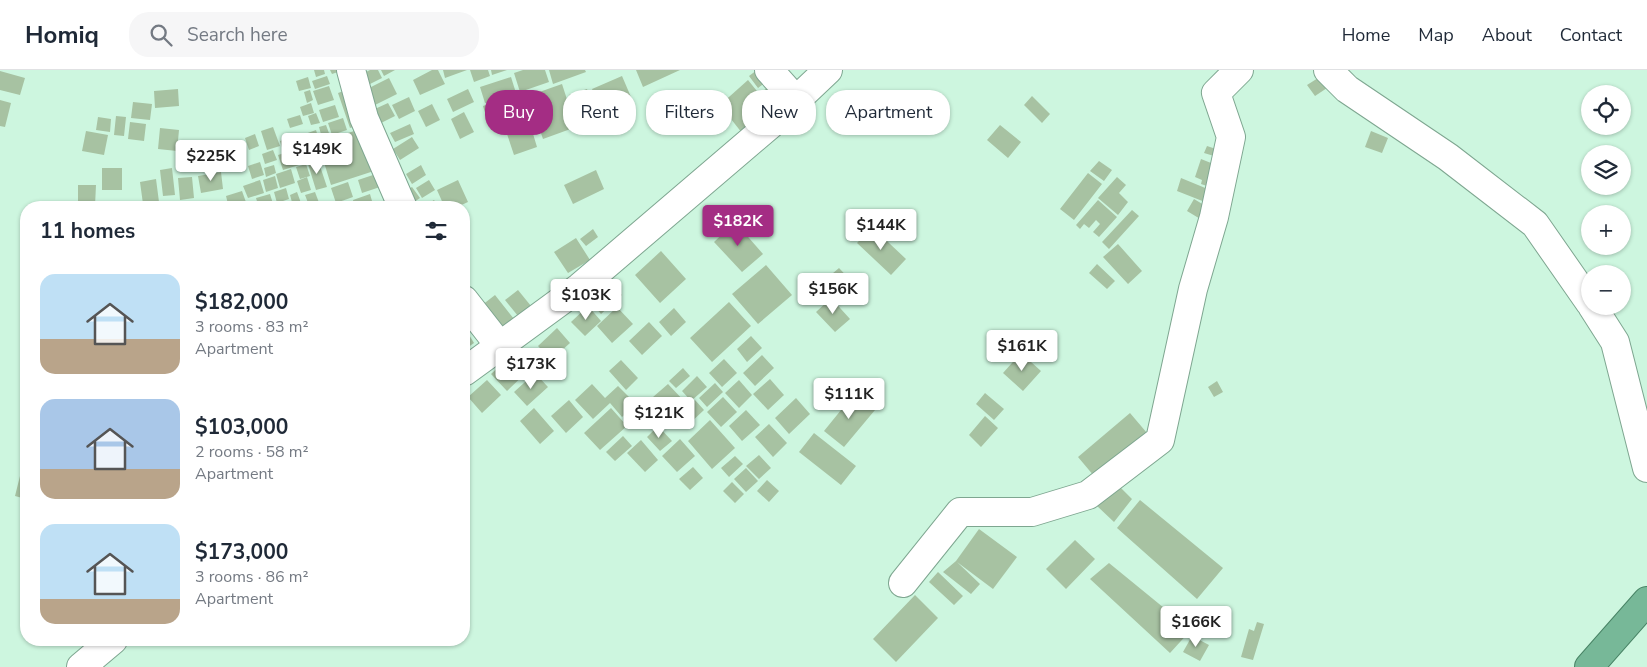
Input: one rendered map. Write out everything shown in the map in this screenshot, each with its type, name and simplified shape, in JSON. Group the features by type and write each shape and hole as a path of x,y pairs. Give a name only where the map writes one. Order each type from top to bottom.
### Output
{"highway":[{"path":"1589,667 1647,601"}],"street":[{"path":"351,70 364,118 400,201"},
{"path":"769,70 787,90"},
{"path":"807,90 828,70"},
{"path":"903,583 960,512 1032,512 1088,495 1160,440 1194,289 1214,217 1231,137 1216,93 1239,70"},
{"path":"1328,70 1347,89 1448,157 1535,224 1581,291"},
{"path":"470,368 580,287 758,135"},
{"path":"470,308 500,346"},
{"path":"1597,315 1615,342 1647,468"},
{"path":"80,667 106,646"}],"building":[{"path":"314,70 324,70 325,74 316,77"},
{"path":"330,70 344,70 332,74"},
{"path":"370,70 378,70 382,78 360,89 354,78"},
{"path":"381,70 395,70 384,76"},
{"path":"432,70 438,70 445,84 420,95 413,80"},
{"path":"443,70 467,70 445,78"},
{"path":"470,70 488,70 490,76 474,82"},
{"path":"491,70 507,70 492,75"},
{"path":"523,70 545,70 549,82 526,90 519,90 514,73"},
{"path":"549,70 585,70 586,72 553,84"},
{"path":"636,70 680,70 643,87"},
{"path":"757,70 770,79 758,88 749,76"},
{"path":"0,71 25,78 20,95 0,90"},
{"path":"1326,73 1333,84 1315,96 1307,85"},
{"path":"327,76 330,84 315,89 312,81"},
{"path":"622,76 628,90 592,90"},
{"path":"308,77 311,88 299,91 296,81"},
{"path":"511,77 515,90 485,90 485,103 480,87"},
{"path":"389,78 397,94 369,108 361,92"},
{"path":"748,80 756,90 742,90 742,133 732,120 732,94"},
{"path":"774,83 780,90 764,90"},
{"path":"562,84 564,90 563,132 543,139 542,135 553,135 553,90 545,90"},
{"path":"329,86 334,100 318,105 313,91"},
{"path":"352,88 364,123 350,128 338,93"},
{"path":"178,89 179,106 155,108 154,91"},
{"path":"468,89 474,102 453,112 447,99"},
{"path":"310,90 313,100 307,103 304,92"},
{"path":"1032,96 1050,114 1042,123 1024,105"},
{"path":"409,97 415,111 399,119 392,105"},
{"path":"0,100 11,103 5,127 0,126"},
{"path":"133,102 152,104 150,120 131,118"},
{"path":"311,103 314,113 303,116 300,107"},
{"path":"388,103 395,116 373,127 366,113"},
{"path":"432,104 440,120 426,127 418,111"},
{"path":"335,105 339,117 323,122 319,110"},
{"path":"464,112 474,132 460,139 451,119"},
{"path":"316,113 320,123 311,125 308,116"},
{"path":"300,115 303,124 290,128 287,119"},
{"path":"116,116 126,117 124,136 114,135"},
{"path":"98,117 111,119 110,132 96,130"},
{"path":"343,118 347,130 332,135 328,123"},
{"path":"130,122 146,124 144,141 128,139"},
{"path":"410,124 414,134 395,142 390,133"},
{"path":"326,125 330,136 322,138 319,127"},
{"path":"1000,125 1021,142 1008,158 987,140"},
{"path":"273,127 280,146 267,150 261,131"},
{"path":"160,128 179,130 177,151 158,149"},
{"path":"363,128 377,170 331,185 318,143"},
{"path":"316,130 319,140 308,144 305,134"},
{"path":"86,131 108,135 104,155 82,151"},
{"path":"1371,131 1388,138 1382,153 1365,147"},
{"path":"255,134 259,146 249,150 245,138"},
{"path":"301,134 304,143 299,145 296,136"},
{"path":"507,135 533,135 537,147 514,155"},
{"path":"292,137 295,147 283,151 280,141"},
{"path":"412,137 419,148 400,160 393,149"},
{"path":"223,144 225,166 202,168 200,146"},
{"path":"313,145 317,158 303,163 298,150"},
{"path":"1207,146 1225,152 1220,164 1212,161 1214,156 1204,153"},
{"path":"273,150 277,160 265,164 262,154"},
{"path":"294,150 299,165 283,170 278,155"},
{"path":"1201,159 1221,167 1213,188 1201,184 1202,180 1195,177"},
{"path":"318,160 327,187 316,190 308,164"},
{"path":"1099,161 1112,170 1104,181 1090,171"},
{"path":"260,162 264,175 252,179 248,166"},
{"path":"306,164 310,176 300,179 296,167"},
{"path":"274,165 276,173 266,177 264,168"},
{"path":"421,165 426,175 412,184 406,174"},
{"path":"102,168 122,168 122,190 102,190"},
{"path":"172,168 175,195 163,196 160,170"},
{"path":"291,169 295,183 280,188 276,174"},
{"path":"596,170 604,189 573,204 564,185"},
{"path":"221,172 223,189 201,193 198,176"},
{"path":"379,173 383,186 362,193 358,180"},
{"path":"1088,173 1102,184 1074,220 1060,209"},
{"path":"275,176 278,188 266,192 263,180"},
{"path":"192,177 194,198 180,200 178,178"},
{"path":"307,177 311,190 301,193 297,181"},
{"path":"1117,177 1126,185 1119,193 1128,202 1118,215 1098,198"},
{"path":"1181,178 1215,192 1210,204 1177,191"},
{"path":"156,179 159,201 143,201 140,182"},
{"path":"260,180 264,193 248,198 243,186"},
{"path":"429,180 435,190 422,198 416,188"},
{"path":"458,180 468,201 442,201 437,190"},
{"path":"348,182 353,197 335,201 331,188"},
{"path":"78,185 96,185 95,201 78,201"},
{"path":"412,187 420,198 416,201 405,201 400,194"},
{"path":"286,188 289,199 276,201 274,192"},
{"path":"242,191 246,201 227,201 226,196"},
{"path":"297,192 300,201 292,201 290,195"},
{"path":"315,192 318,201 307,201 305,195"},
{"path":"270,194 272,201 257,201 256,198"},
{"path":"370,194 372,201 353,201"},
{"path":"1194,199 1209,208 1202,220 1187,211"},
{"path":"1098,200 1117,217 1099,237 1093,232 1100,224 1096,220 1089,228 1084,224 1080,229 1076,225"},
{"path":"1132,210 1139,216 1109,249 1102,242"},
{"path":"735,222 763,254 742,272 714,242"},
{"path":"872,227 906,259 891,275 857,243"},
{"path":"593,229 598,237 586,246 580,239"},
{"path":"576,238 590,260 568,273 554,252"},
{"path":"1118,244 1142,271 1128,284 1103,257"},
{"path":"661,251 686,279 660,303 635,275"},
{"path":"1097,264 1115,281 1107,289 1089,273"},
{"path":"766,265 792,295 758,324 732,294"},
{"path":"839,268 854,284 841,296 826,279"},
{"path":"609,280 622,295 601,314 588,299"},
{"path":"518,290 531,306 518,316 505,300"},
{"path":"495,295 514,319 495,333 477,309"},
{"path":"831,298 850,319 835,332 816,312"},
{"path":"729,302 751,326 712,362 690,338"},
{"path":"588,306 601,321 585,336 571,322"},
{"path":"617,307 633,324 612,343 597,326"},
{"path":"674,308 686,322 671,336 659,322"},
{"path":"649,322 662,336 642,355 629,341"},
{"path":"557,328 570,343 551,360 538,346"},
{"path":"470,336 474,343 470,346"},
{"path":"751,336 762,348 747,362 737,349"},
{"path":"515,352 530,369 507,391 491,374"},
{"path":"1021,353 1041,371 1023,391 1003,373"},
{"path":"762,355 774,368 755,386 743,373"},
{"path":"724,359 737,373 722,387 709,373"},
{"path":"621,360 638,378 626,390 609,371"},
{"path":"683,368 690,376 676,388 669,381"},
{"path":"535,373 548,387 527,406 514,392"},
{"path":"697,376 707,387 691,401 682,391"},
{"path":"770,379 784,395 768,410 753,394"},
{"path":"487,380 501,395 482,413 470,399 470,395"},
{"path":"739,380 752,395 739,408 725,393"},
{"path":"1217,381 1223,392 1214,397 1208,387"},
{"path":"715,383 723,392 707,407 699,398"},
{"path":"592,384 605,398 618,386 636,404 622,417 610,403 593,419 575,400"},
{"path":"668,384 685,402 670,416 653,397"},
{"path":"985,393 1004,409 994,420 976,404"},
{"path":"854,394 875,410 844,447 824,431"},
{"path":"723,397 737,412 721,427 707,412"},
{"path":"796,398 810,414 789,434 775,418"},
{"path":"569,400 583,417 566,433 551,416"},
{"path":"695,400 704,410 689,424 680,414"},
{"path":"534,408 554,431 540,444 520,421"},
{"path":"611,408 627,426 600,450 584,433"},
{"path":"746,410 760,425 742,441 729,426"},
{"path":"1130,413 1147,433 1094,476 1078,457"},
{"path":"985,416 998,428 981,447 969,435"},
{"path":"710,420 735,448 712,469 688,441"},
{"path":"769,424 787,443 773,457 755,437"},
{"path":"658,426 672,441 660,451 647,437"},
{"path":"814,433 856,466 841,485 799,452"},
{"path":"623,436 632,446 615,461 606,452"},
{"path":"680,439 695,456 677,472 662,456"},
{"path":"641,440 658,460 645,472 627,453"},
{"path":"759,455 771,468 759,479 746,466"},
{"path":"735,456 743,464 729,477 721,468"},
{"path":"693,467 703,478 690,490 679,479"},
{"path":"746,468 758,481 746,492 734,479"},
{"path":"20,476 20,497 15,496"},
{"path":"767,480 779,491 769,502 757,491"},
{"path":"732,482 744,494 735,503 723,491"},
{"path":"1117,484 1132,499 1114,522 1096,505"},
{"path":"1140,500 1223,568 1197,599 1117,528"},
{"path":"979,529 1017,557 993,589 957,562 980,584 971,594 943,572 956,561"},
{"path":"1075,540 1095,559 1066,589 1046,569"},
{"path":"1109,563 1191,630 1170,653 1090,579"},
{"path":"938,572 963,596 954,605 929,582"},
{"path":"915,595 938,618 896,662 873,639"},
{"path":"1257,622 1264,624 1253,660 1241,657 1249,629 1254,631"},
{"path":"1192,636 1209,645 1200,661 1183,652"}]}
